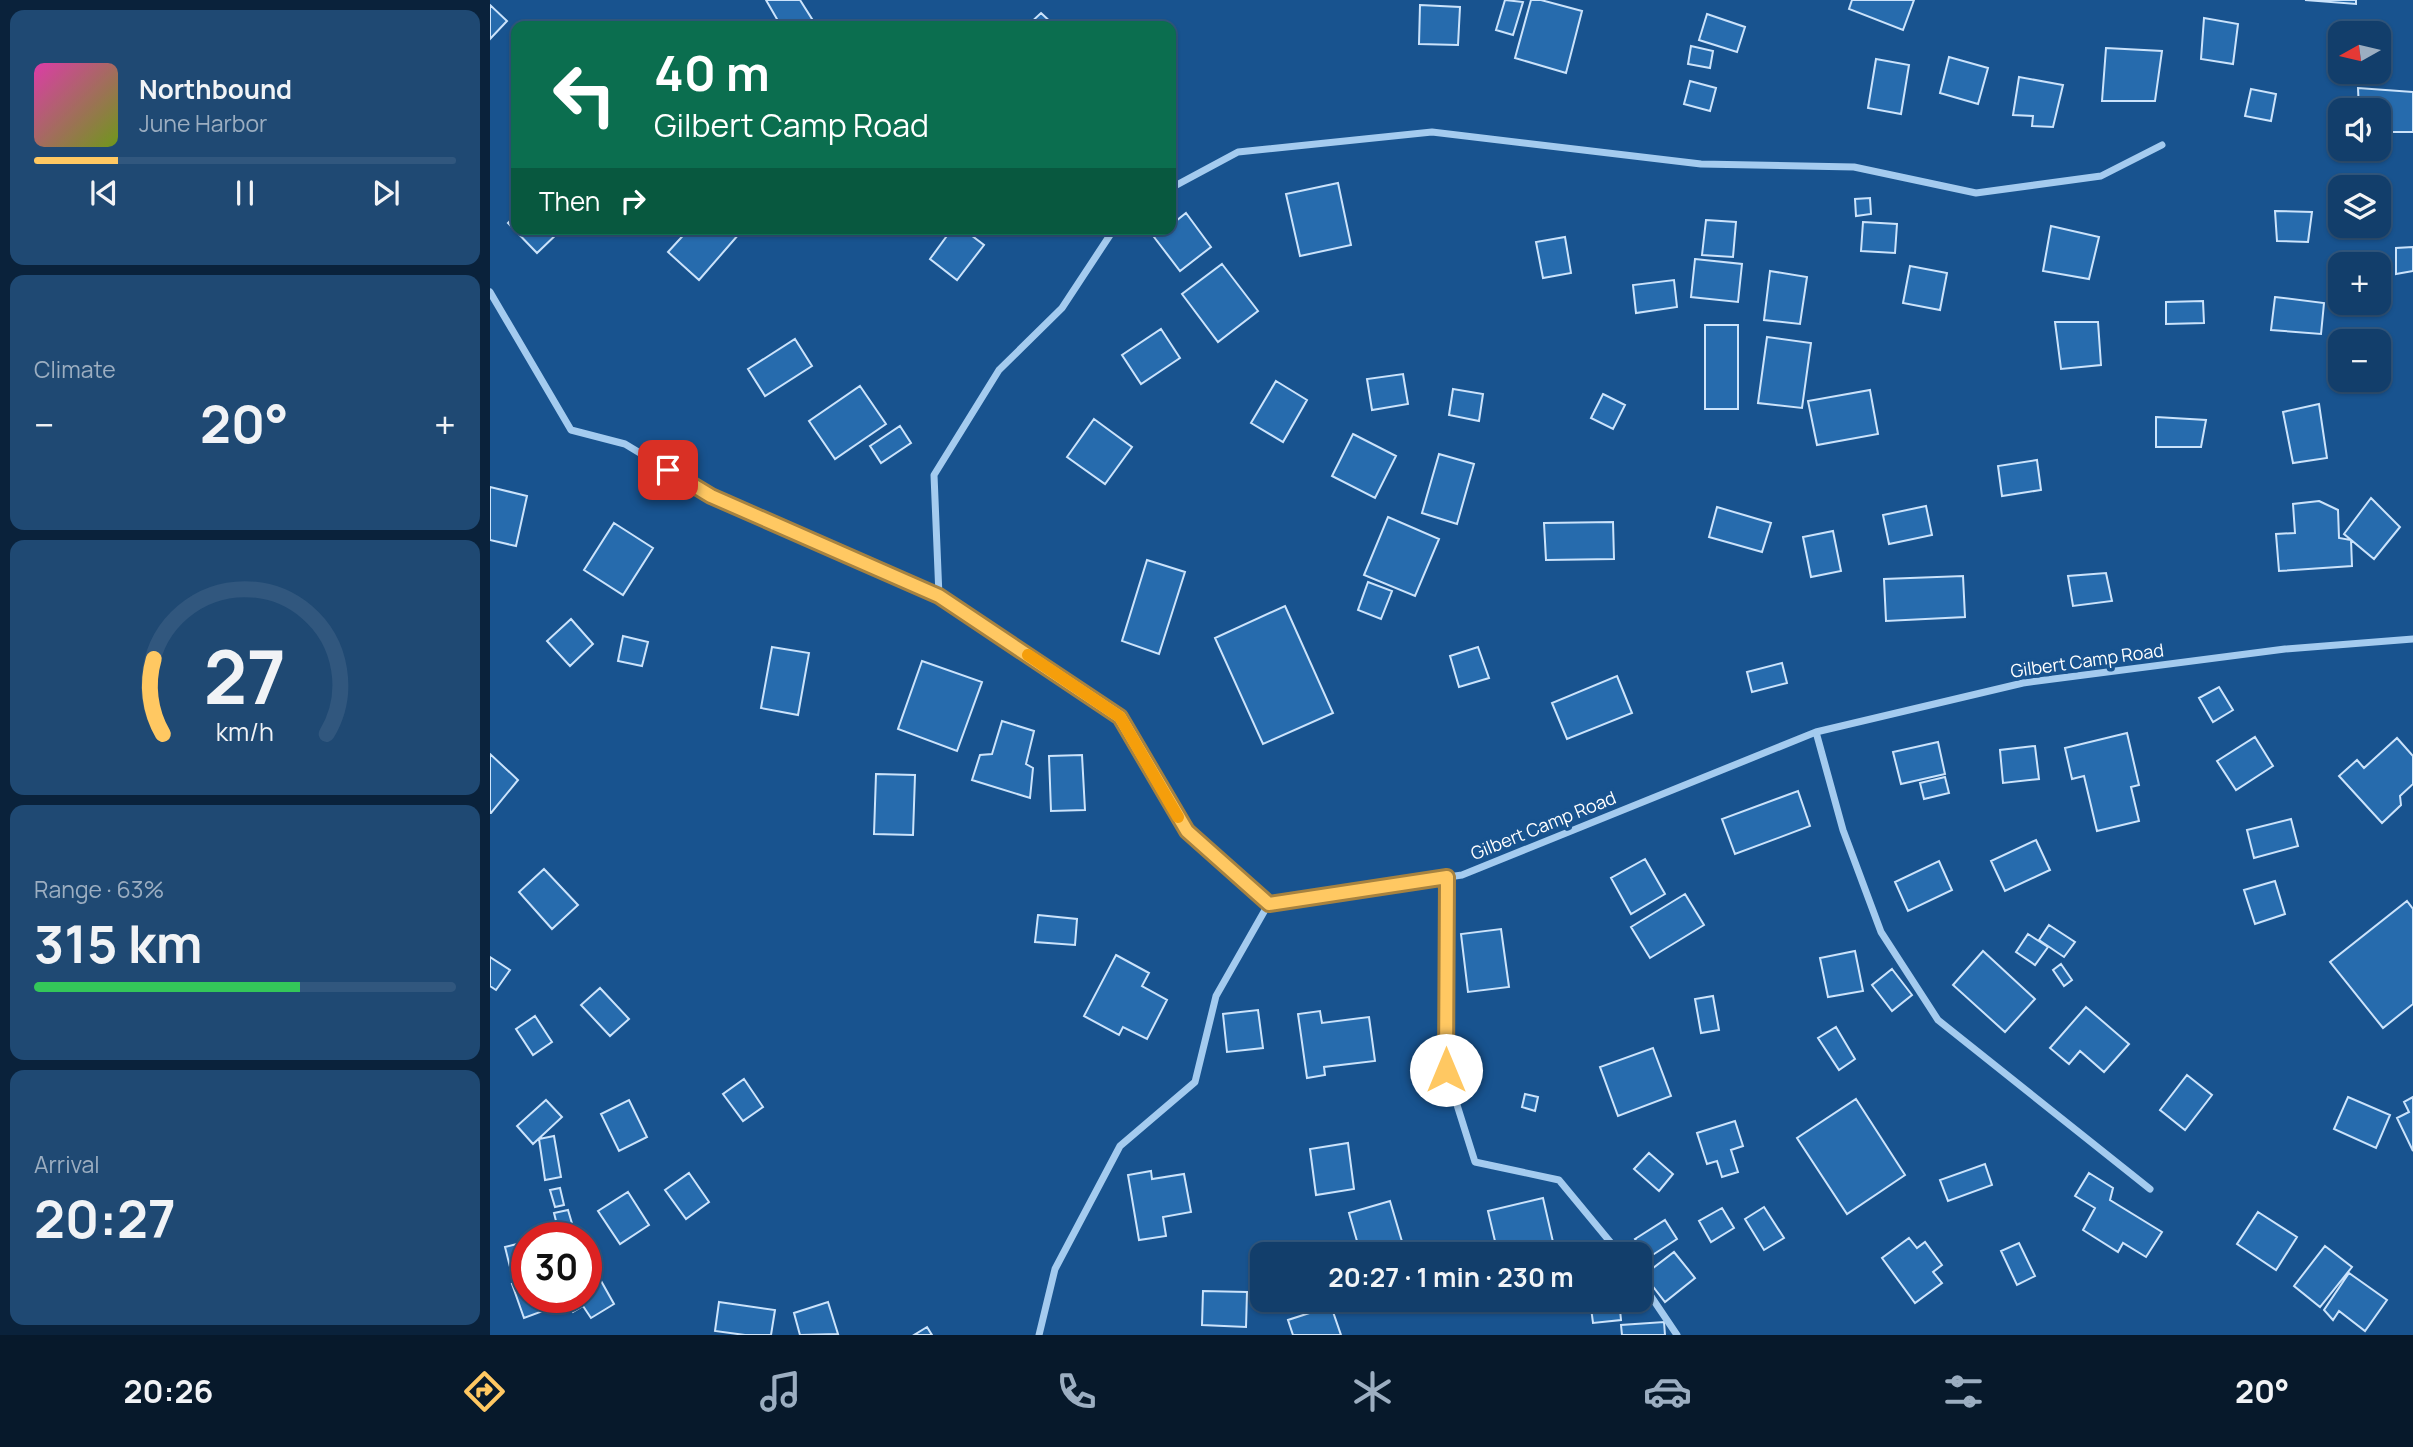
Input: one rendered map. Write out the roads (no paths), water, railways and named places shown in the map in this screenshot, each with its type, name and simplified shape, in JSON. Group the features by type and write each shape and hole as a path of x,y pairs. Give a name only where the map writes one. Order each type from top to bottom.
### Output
{"street":[{"path":"1176,185 1238,152 1432,132 1701,164 1854,167 1976,193 2101,176 2162,145"},
{"path":"939,596 934,475 999,370 1062,308 1110,235"},
{"path":"490,292 571,430 625,444 711,496 939,596 1120,717 1187,831 1269,904 1216,996 1195,1082 1120,1146 1055,1269 1039,1335"},
{"name":"Gilbert Camp Road","path":"1269,904 1462,875 1816,733 2023,683 2285,649 2413,639"},
{"path":"1816,733 1843,830 1881,932 1938,1020 2150,1189"},
{"path":"1447,877 1446,1070 1475,1163 1559,1180 1609,1242"},
{"path":"1652,1298 1676,1335"}]}
